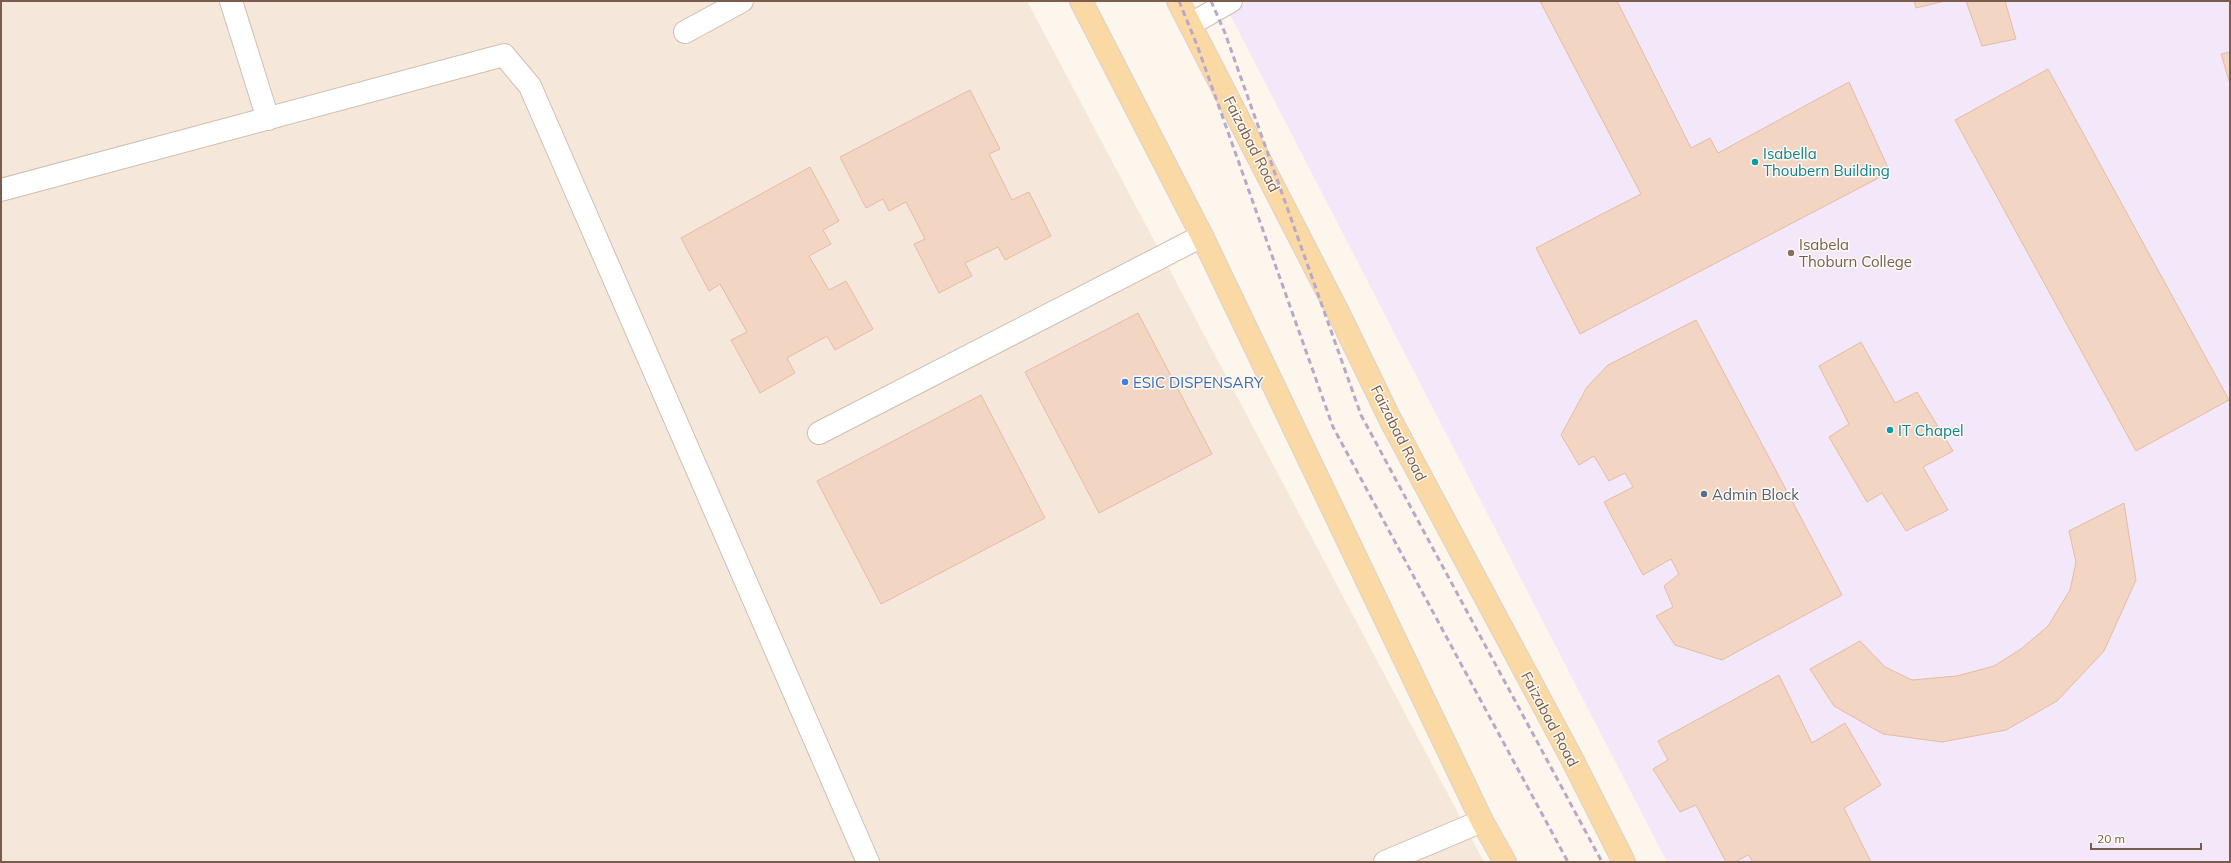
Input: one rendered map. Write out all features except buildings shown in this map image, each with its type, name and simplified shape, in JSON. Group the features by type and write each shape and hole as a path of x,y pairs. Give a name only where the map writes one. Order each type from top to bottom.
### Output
{"main road":[{"path":"1081,1 1202,236 1482,821 1505,862"},
{"name":"Faizabad Road","path":"1178,1 1341,318 1390,418 1572,759 1624,862"}],"street":[{"path":"231,1 268,119"},
{"path":"685,32 742,1"},
{"path":"1191,24 1231,1"},
{"path":"1,190 504,55 530,86 868,862"},
{"path":"819,433 1202,236"},
{"path":"1385,862 1482,821"}],"shaded area":[{"path":"1,1 1027,1 1484,862 1,862"},
{"name":"Isabela Thoburn College","path":"1223,1 2230,1 2230,862 1667,862"}],"railway":[{"path":"1179,1 1197,45 1333,427 1568,862"},
{"path":"1211,1 1225,33 1361,415 1602,862"}],"place":[{"name":"Isabella Thoubern Building","path":"1755,162"},
{"name":"Isabela Thoburn College","path":"1791,253"},
{"name":"ESIC DISPENSARY","path":"1125,382"},
{"name":"IT Chapel","path":"1890,430"},
{"name":"Admin Block","path":"1704,494"}]}
